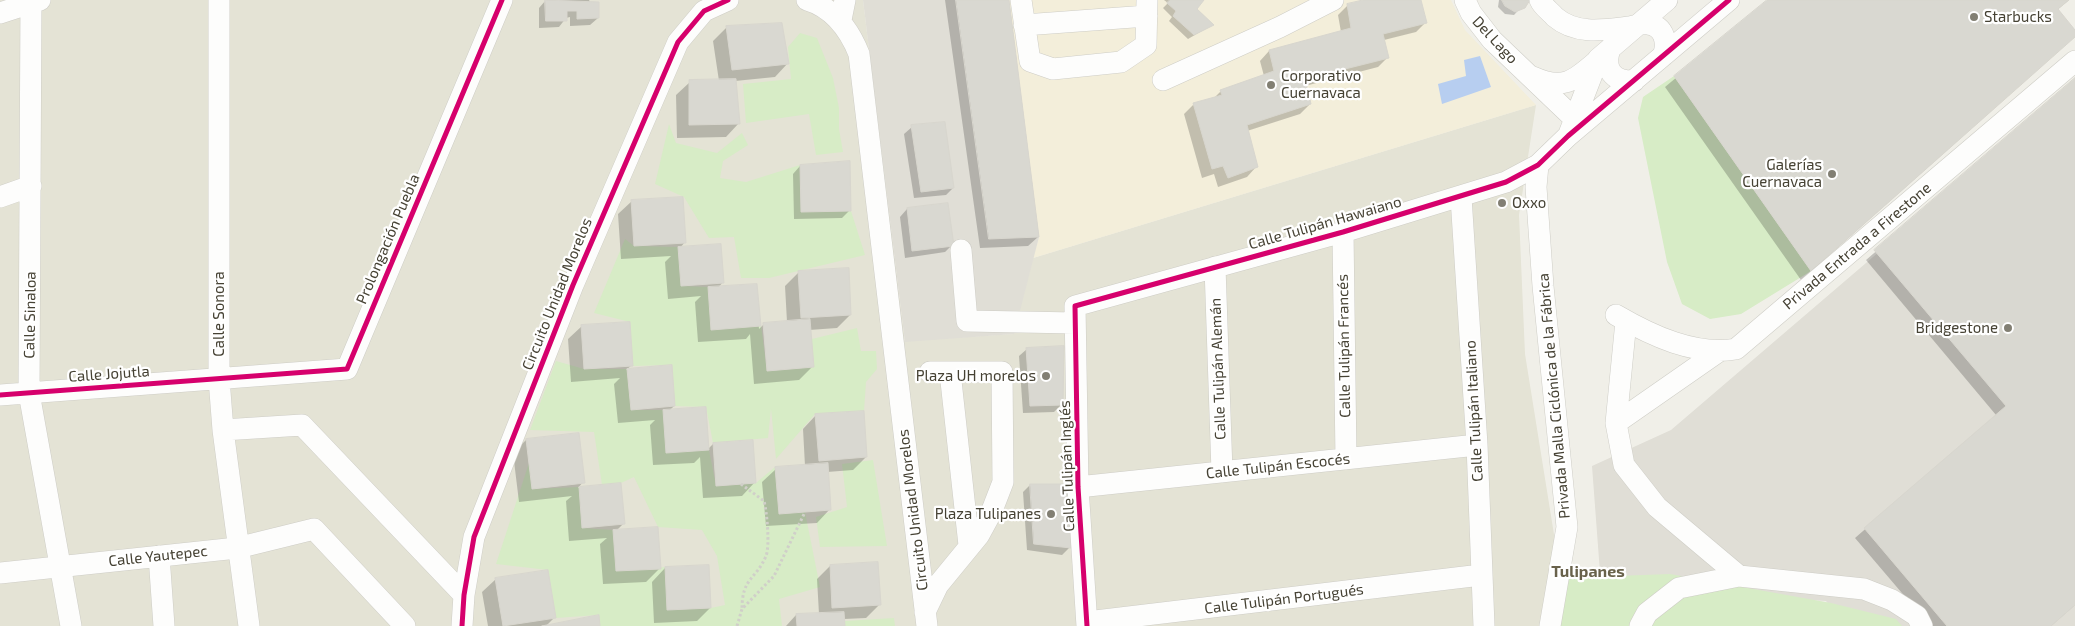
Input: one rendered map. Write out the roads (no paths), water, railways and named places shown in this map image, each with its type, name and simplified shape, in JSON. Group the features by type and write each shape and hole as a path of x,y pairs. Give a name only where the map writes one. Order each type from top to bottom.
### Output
{"street":[{"name":"Calle Sonora","path":"219,0 219,379 237,548 249,626"},
{"name":"Prolongación Puebla","path":"219,379 347,369 502,0"},
{"name":"Circuito Unidad Morelos","path":"462,626 464,595 474,537 573,285 678,42 704,11 728,0"},
{"name":"Circuito Unidad Morelos","path":"807,0 843,10 859,54 926,619"},
{"path":"1021,0 1024,25 1030,60 1053,69 1121,62 1146,45 1147,8 1024,25"},
{"path":"1163,80 1280,27 1333,0"},
{"name":"Del Lago","path":"1465,0 1481,28 1531,76 1575,127"},
{"path":"1540,0 1561,21 1583,30 1648,24 1658,28 1665,36 1666,47 1663,56"},
{"name":"Calle Tulipán Hawaiano","path":"1575,127 1604,54 1667,0"},
{"path":"0,13 34,1"},
{"name":"Calle Sinaloa","path":"34,1 29,393 71,626"},
{"name":"Calle Tulipán Hawaiano","path":"961,250 967,321 1075,314 1214,267 1461,197 1506,182 1538,165 1575,127 1663,56 1704,10 1726,1"},
{"path":"1604,54 1607,59 1608,69 1614,77 1624,82 1634,81"},
{"name":"Del Lago","path":"1531,76 1549,84 1566,84 1604,54"},
{"name":"Privada Entrada a Firestone","path":"1616,423 1621,318 1697,350 1718,352 1736,349 2075,61"},
{"name":"Privada Malla Ciclónica de la Fábrica","path":"1538,165 1536,187 1543,286 1567,528 1550,626"},
{"path":"0,197 32,186"},
{"name":"Calle Tulipán Italiano","path":"1461,197 1477,445 1484,626"},
{"name":"Calle Tulipán Francés","path":"1343,232 1346,459"},
{"name":"Calle Tulipán Alemán","path":"1214,267 1222,472"},
{"name":"Calle Tulipán Inglés","path":"1075,314 1078,487 1087,624"},
{"path":"1718,352 1616,423 1624,465 1657,507 1739,576"},
{"path":"926,619 938,585 979,534 991,513 1003,482 1002,372 940,372 969,546"},
{"name":"Calle Jojutla","path":"0,395 219,379"},
{"path":"223,430 302,425 464,595"},
{"name":"Calle Tulipán Escocés","path":"1078,487 1477,445"},
{"name":"Calle Yautepec","path":"0,573 237,548 314,529 405,626"},
{"path":"159,556 164,626"},
{"name":"Calle Tulipán Portugués","path":"1087,624 1481,575"},
{"path":"1640,626 1647,613 1678,588 1739,576 1864,589 1892,600 1916,616 1922,626"}],"water":[{"path":"1480,56 1491,87 1442,104 1438,84 1466,76 1464,60"}],"place":[{"name":"Starbucks","path":"1974,17"},
{"name":"Corporativo Cuernavaca","path":"1271,85"},
{"name":"Galerías Cuernavaca","path":"1832,174"},
{"name":"Oxxo","path":"1502,203"},
{"name":"Bridgestone","path":"2008,328"},
{"name":"Plaza UH morelos","path":"1046,376"},
{"name":"Plaza Tulipanes","path":"1051,514"}],"district":[{"name":"Tulipanes","path":"1588,572"}]}
